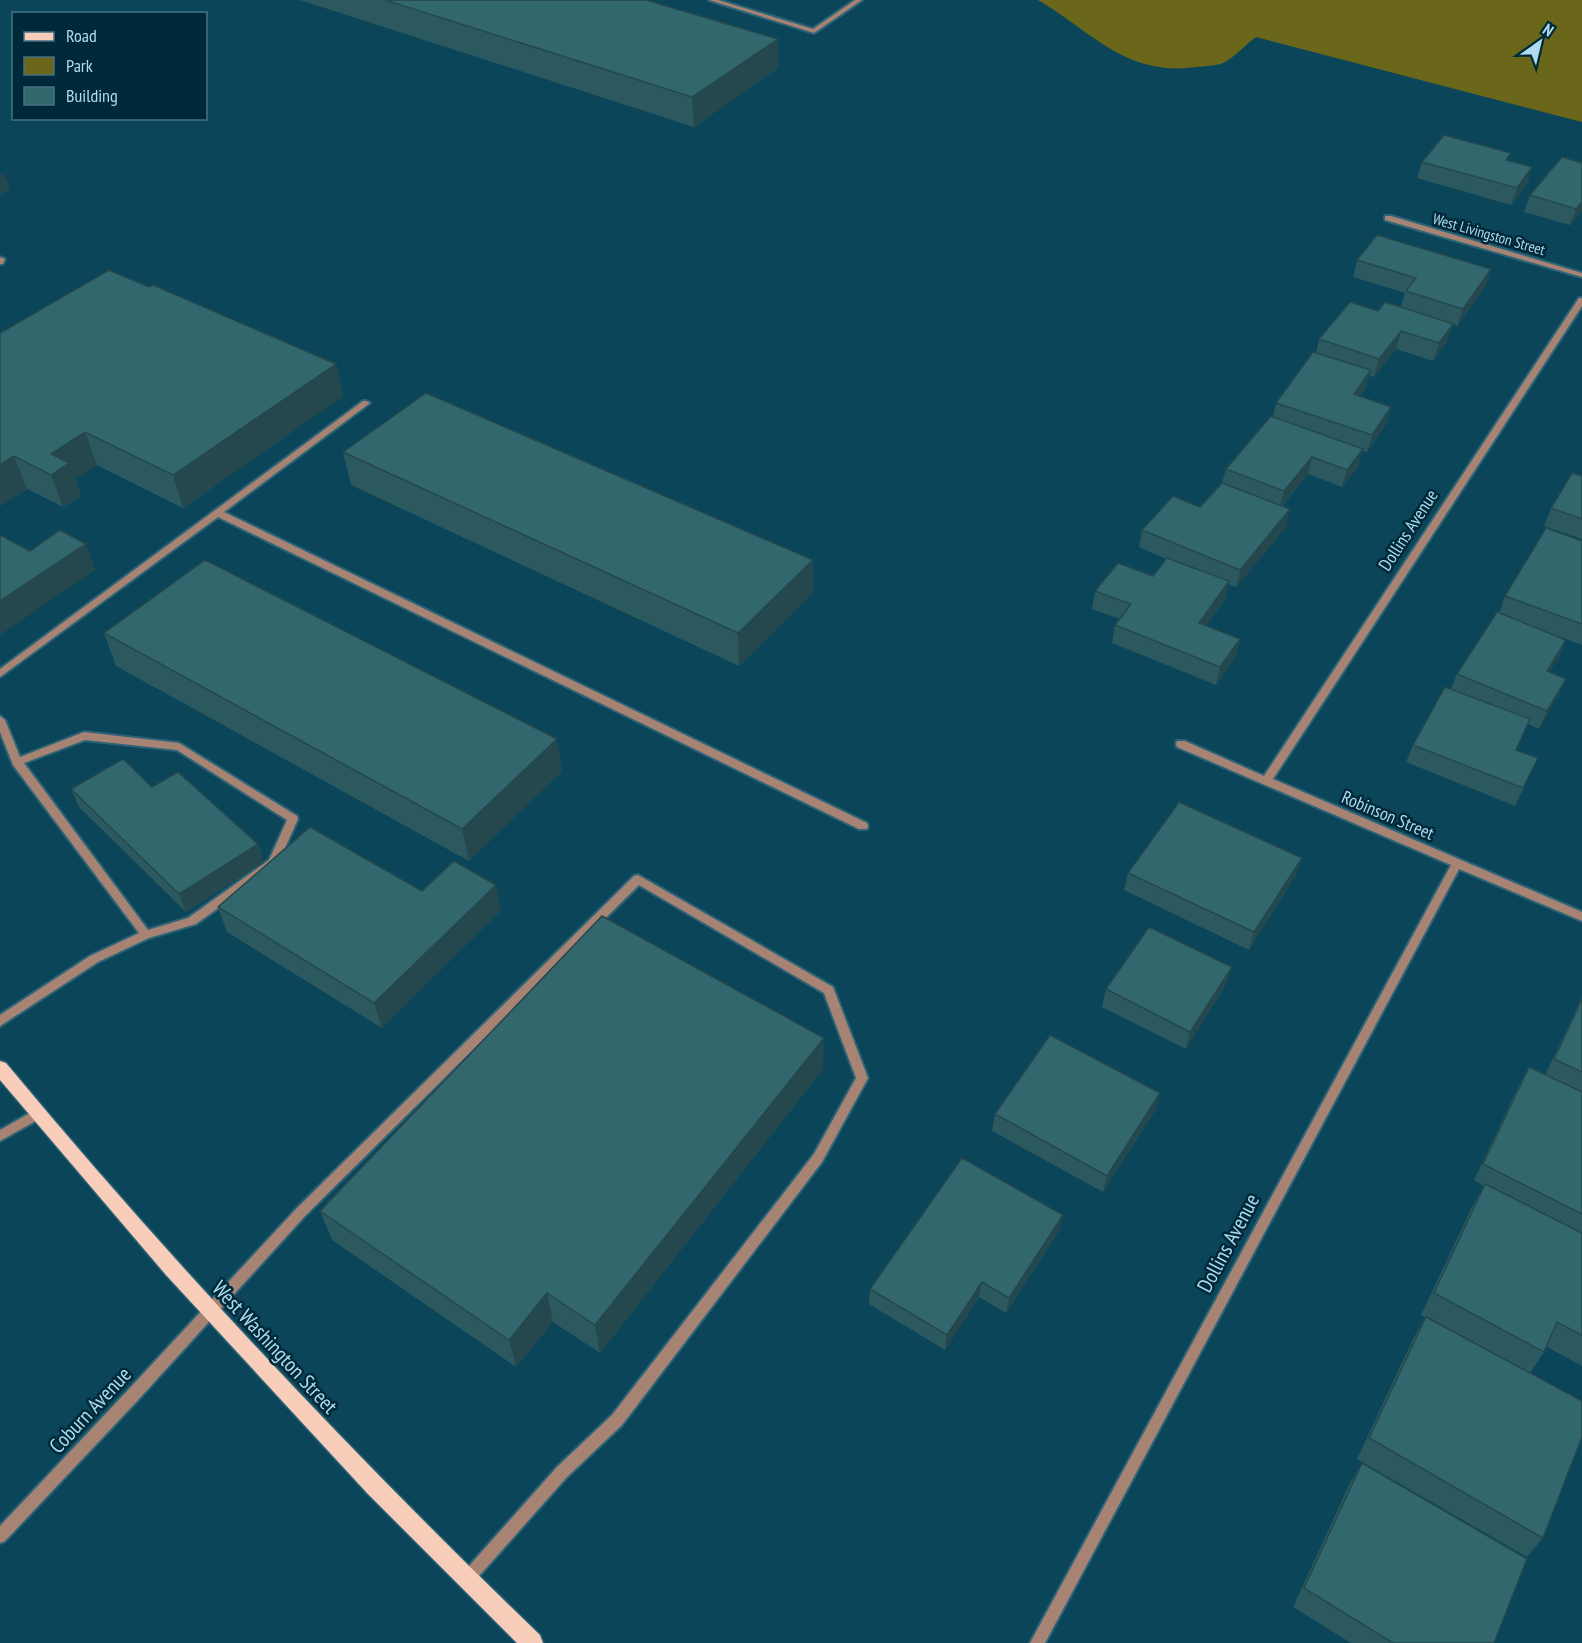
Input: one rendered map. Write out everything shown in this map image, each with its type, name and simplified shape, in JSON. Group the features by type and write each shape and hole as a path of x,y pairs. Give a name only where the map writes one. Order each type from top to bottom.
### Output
{"main road":[{"name":"West Washington Street","path":"0,1068 37,1114 210,1312 402,1518 532,1643"}],"street":[{"path":"712,0 814,31 860,0"},
{"name":"West Livingston Street","path":"1388,218 1582,275"},
{"name":"Dollins Avenue","path":"1266,781 1582,300"},
{"path":"0,674 366,403"},
{"path":"218,513 863,826"},
{"path":"0,720 17,762 146,935"},
{"path":"0,1021 94,959 146,935 192,921 273,863 293,819 179,747 84,735 17,762"},
{"name":"Robinson Street","path":"1181,744 1582,916"},
{"name":"Dollins Avenue","path":"1037,1643 1457,863"},
{"name":"Coburn Avenue","path":"0,1536 301,1212 638,879 829,990 862,1078 818,1158 617,1420 562,1472 466,1580"},
{"path":"0,1136 37,1114"}],"green space":[{"path":"1038,0 1582,0 1582,122 1256,37 1220,64 1171,68 1149,65 1111,49"}],"building":[{"path":"385,0 646,0 778,39 692,97"},
{"path":"1444,135 1511,153 1506,160 1532,167 1517,188 1422,162"},
{"path":"1562,157 1582,163 1582,202 1576,209 1530,195"},
{"path":"1377,235 1491,269 1463,309 1406,291 1416,278 1357,260"},
{"path":"109,270 149,287 153,285 336,364 173,475 85,432 51,454 69,463 51,475 14,456 0,465 0,333"},
{"path":"1350,302 1378,311 1385,302 1453,324 1439,343 1401,331 1379,359 1319,339"},
{"path":"1313,352 1371,370 1354,394 1391,407 1372,435 1276,403"},
{"path":"426,393 813,560 738,633 343,452"},
{"path":"1271,416 1363,449 1347,470 1312,457 1284,491 1226,469"},
{"path":"1572,473 1582,476 1582,519 1551,508"},
{"path":"1222,483 1290,509 1240,570 1142,530 1173,496 1200,507"},
{"path":"1546,528 1582,541 1582,624 1505,596"},
{"path":"60,530 86,544 0,601 0,535 30,551"},
{"path":"1167,558 1229,581 1199,623 1240,639 1220,667 1115,625 1131,604 1095,591 1118,563 1153,576"},
{"path":"205,560 557,739 462,829 104,633"},
{"path":"1497,612 1566,640 1547,671 1566,679 1547,711 1457,674"},
{"path":"1445,687 1530,719 1516,750 1538,758 1523,788 1413,745"},
{"path":"123,759 152,787 178,772 258,844 179,894 71,789"},
{"path":"1179,802 1302,858 1254,932 1128,873"},
{"path":"310,827 422,891 454,861 496,885 374,1003 218,907"},
{"path":"602,916 824,1038 595,1325 547,1293 509,1340 320,1211"},
{"path":"1149,927 1232,967 1190,1032 1106,989"},
{"path":"1582,999 1582,1072 1554,1059"},
{"path":"1050,1035 1160,1093 1107,1176 995,1114"},
{"path":"1529,1067 1582,1092 1582,1214 1483,1164"},
{"path":"962,1158 1063,1215 1009,1298 982,1282 947,1335 870,1289"},
{"path":"1485,1184 1582,1233 1582,1335 1557,1322 1544,1352 1434,1293"},
{"path":"1426,1317 1582,1401 1582,1437 1543,1538 1369,1438"},
{"path":"1362,1463 1527,1559 1494,1643 1393,1643 1304,1588"}]}
